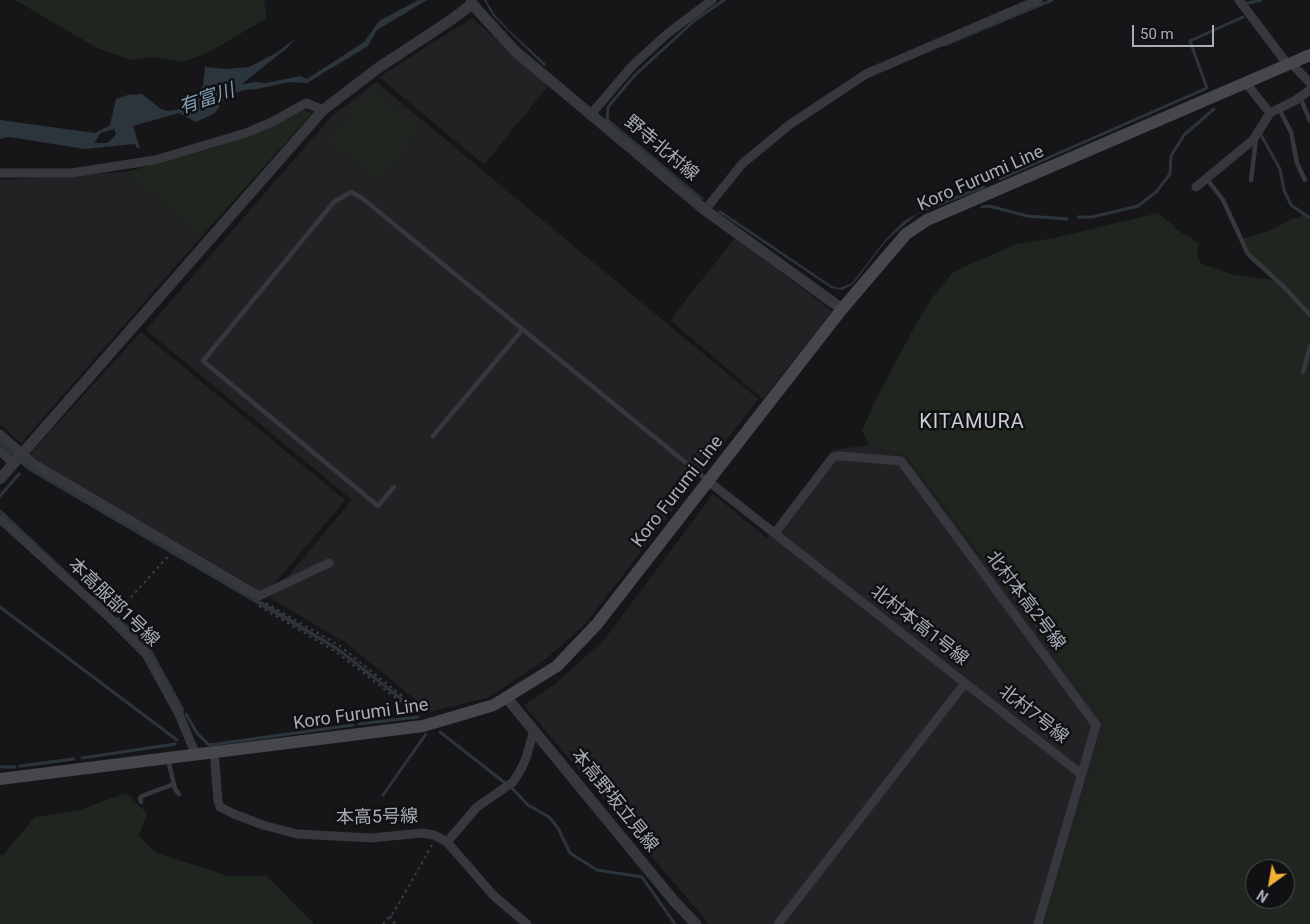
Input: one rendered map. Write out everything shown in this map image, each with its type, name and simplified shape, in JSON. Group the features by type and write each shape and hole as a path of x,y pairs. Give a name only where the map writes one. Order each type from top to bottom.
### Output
{"main road":[{"name":"Koro Furumi Line","path":"0,778 433,724 494,706 557,666 597,624 842,309 906,234 927,220 1310,55"}],"street":[{"path":"592,113 633,65 667,34 712,0"},
{"path":"705,210 742,164 782,130 866,74 1038,0"},
{"path":"1239,0 1290,64 1310,83"},
{"path":"0,479 323,110 378,68 451,20 472,1"},
{"name":"野寺北村線","path":"472,1 515,51 592,113 705,210 842,309"},
{"path":"1246,83 1270,113"},
{"path":"1196,187 1253,140 1270,113 1310,90"},
{"path":"0,173 71,173 125,166 165,157 238,136 274,121 306,103 323,110"},
{"path":"0,434 34,464 259,596 329,562"},
{"path":"0,451 13,463"},
{"name":"北村本高2号線","path":"775,533 834,457 900,461 1096,725 1038,924"},
{"name":"北村本高1号線","path":"708,480 965,683 778,924"},
{"name":"本高服部1号線","path":"0,519 111,619 146,654 179,714 195,753"},
{"name":"北村7号線","path":"965,683 1081,774"},
{"name":"本高野坂立見線","path":"507,698 674,901 696,924"},
{"path":"527,924 494,896 447,842 478,807 513,782 526,758 534,730"},
{"name":"本高5号線","path":"214,751 220,807 262,825 283,831 372,838 422,833 447,842"}],"lane":[{"path":"1300,97 1310,121"},
{"path":"1278,109 1290,132 1297,164 1305,180"},
{"path":"1251,180 1256,134"},
{"path":"1207,178 1223,200 1248,254 1310,314"},
{"path":"394,487 378,506 203,361 334,202 351,192 362,198 708,480"},
{"path":"433,436 522,330"},
{"path":"1304,372 1310,348"},
{"path":"168,758 174,784 179,794"},
{"path":"141,802 140,798 142,796 174,784"}],"path":[{"path":"111,619 170,554"},
{"path":"259,596 261,600 340,646 420,710 433,724"},
{"path":"384,924 411,883 437,837"},
{"path":"390,916 395,924"}],"shaded area":[{"path":"15,0 264,0 267,18 209,52 183,62 154,57 132,60 99,49"},
{"path":"472,18 548,86 484,165 379,77"},
{"path":"376,82 758,399 586,623 546,659 489,697 431,712 345,642 270,598 352,500 146,330 331,117"},
{"path":"372,88 420,129 378,180 329,139"},
{"path":"303,110 312,113 201,237 126,172 224,145"},
{"path":"126,172 201,237 21,443 0,424 0,180"},
{"path":"1159,213 1179,231 1199,243 1197,254 1200,263 1234,275 1275,280 1309,316 1310,924 1046,924 1044,922 1107,725 906,456 869,445 862,431 875,401 916,324 932,298 953,272 1016,244 1054,238"},
{"path":"1304,215 1310,220 1310,312 1253,258 1242,239 1269,231 1289,220"},
{"path":"735,238 832,311 763,399 670,320"},
{"path":"141,332 345,500 276,582 262,592 28,456"},
{"path":"869,445 905,456 1107,725 1044,922 1046,924 709,924 524,705 555,684 604,640 713,494 767,538 833,450"},
{"path":"126,793 147,813 139,836 156,853 229,876 267,876 314,924 0,924 0,855 4,854 35,817 77,811"}],"water":[{"name":"有富川","path":"418,0 427,0 377,30 368,46 307,83 290,82 244,90 226,97 215,113 196,122 179,113 133,126 140,148 137,148 135,144 85,149 9,137 0,139 0,120 95,133 110,125 116,99 128,95 142,94 161,109 168,111 180,109 203,86 205,67 227,69 249,67 276,53 296,38 287,48 242,84 266,83 300,76 307,79 364,42 379,21","holes":["114,129 116,134 107,143 94,143 101,133"]},
{"path":"484,0 486,0 495,15 510,31 546,64 544,66 493,16"},
{"path":"606,117 704,199 702,200 605,119"},
{"path":"930,206 930,209 917,214 886,241 853,284 843,290 831,288 718,212 720,210 832,286 839,288 852,283 885,240 904,221"},
{"path":"0,437 15,452 339,648 419,711 416,712 336,650 28,470 0,446"}],"waterway":[{"path":"609,121 607,119 608,107 634,76 694,21 724,0"},
{"path":"944,45 1052,0"},
{"path":"1248,3 1261,0"},
{"path":"1000,179 1207,88 1190,41 1243,17"},
{"path":"1078,217 1092,217 1138,206 1156,192 1170,174 1171,156 1184,135 1214,109"},
{"path":"1260,133 1280,169 1284,190 1291,205 1310,218"},
{"path":"929,208 984,187"},
{"path":"982,207 989,206 1027,216 1067,219"},
{"path":"0,496 19,474"},
{"path":"0,511 78,584"},
{"path":"94,598 111,613"},
{"path":"0,607 177,740"},
{"path":"118,618 150,650 183,710"},
{"path":"186,714 197,733 209,745 353,725"},
{"path":"359,724 418,717"},
{"path":"440,732 505,783"},
{"path":"383,795 426,734"},
{"path":"82,758 175,744"},
{"path":"20,766 74,759"},
{"path":"0,767 15,767"},
{"path":"511,787 528,805 549,817 558,828 570,853 597,870 642,877 675,924"}],"district":[{"name":"KITAMURA","path":"972,423"}]}
